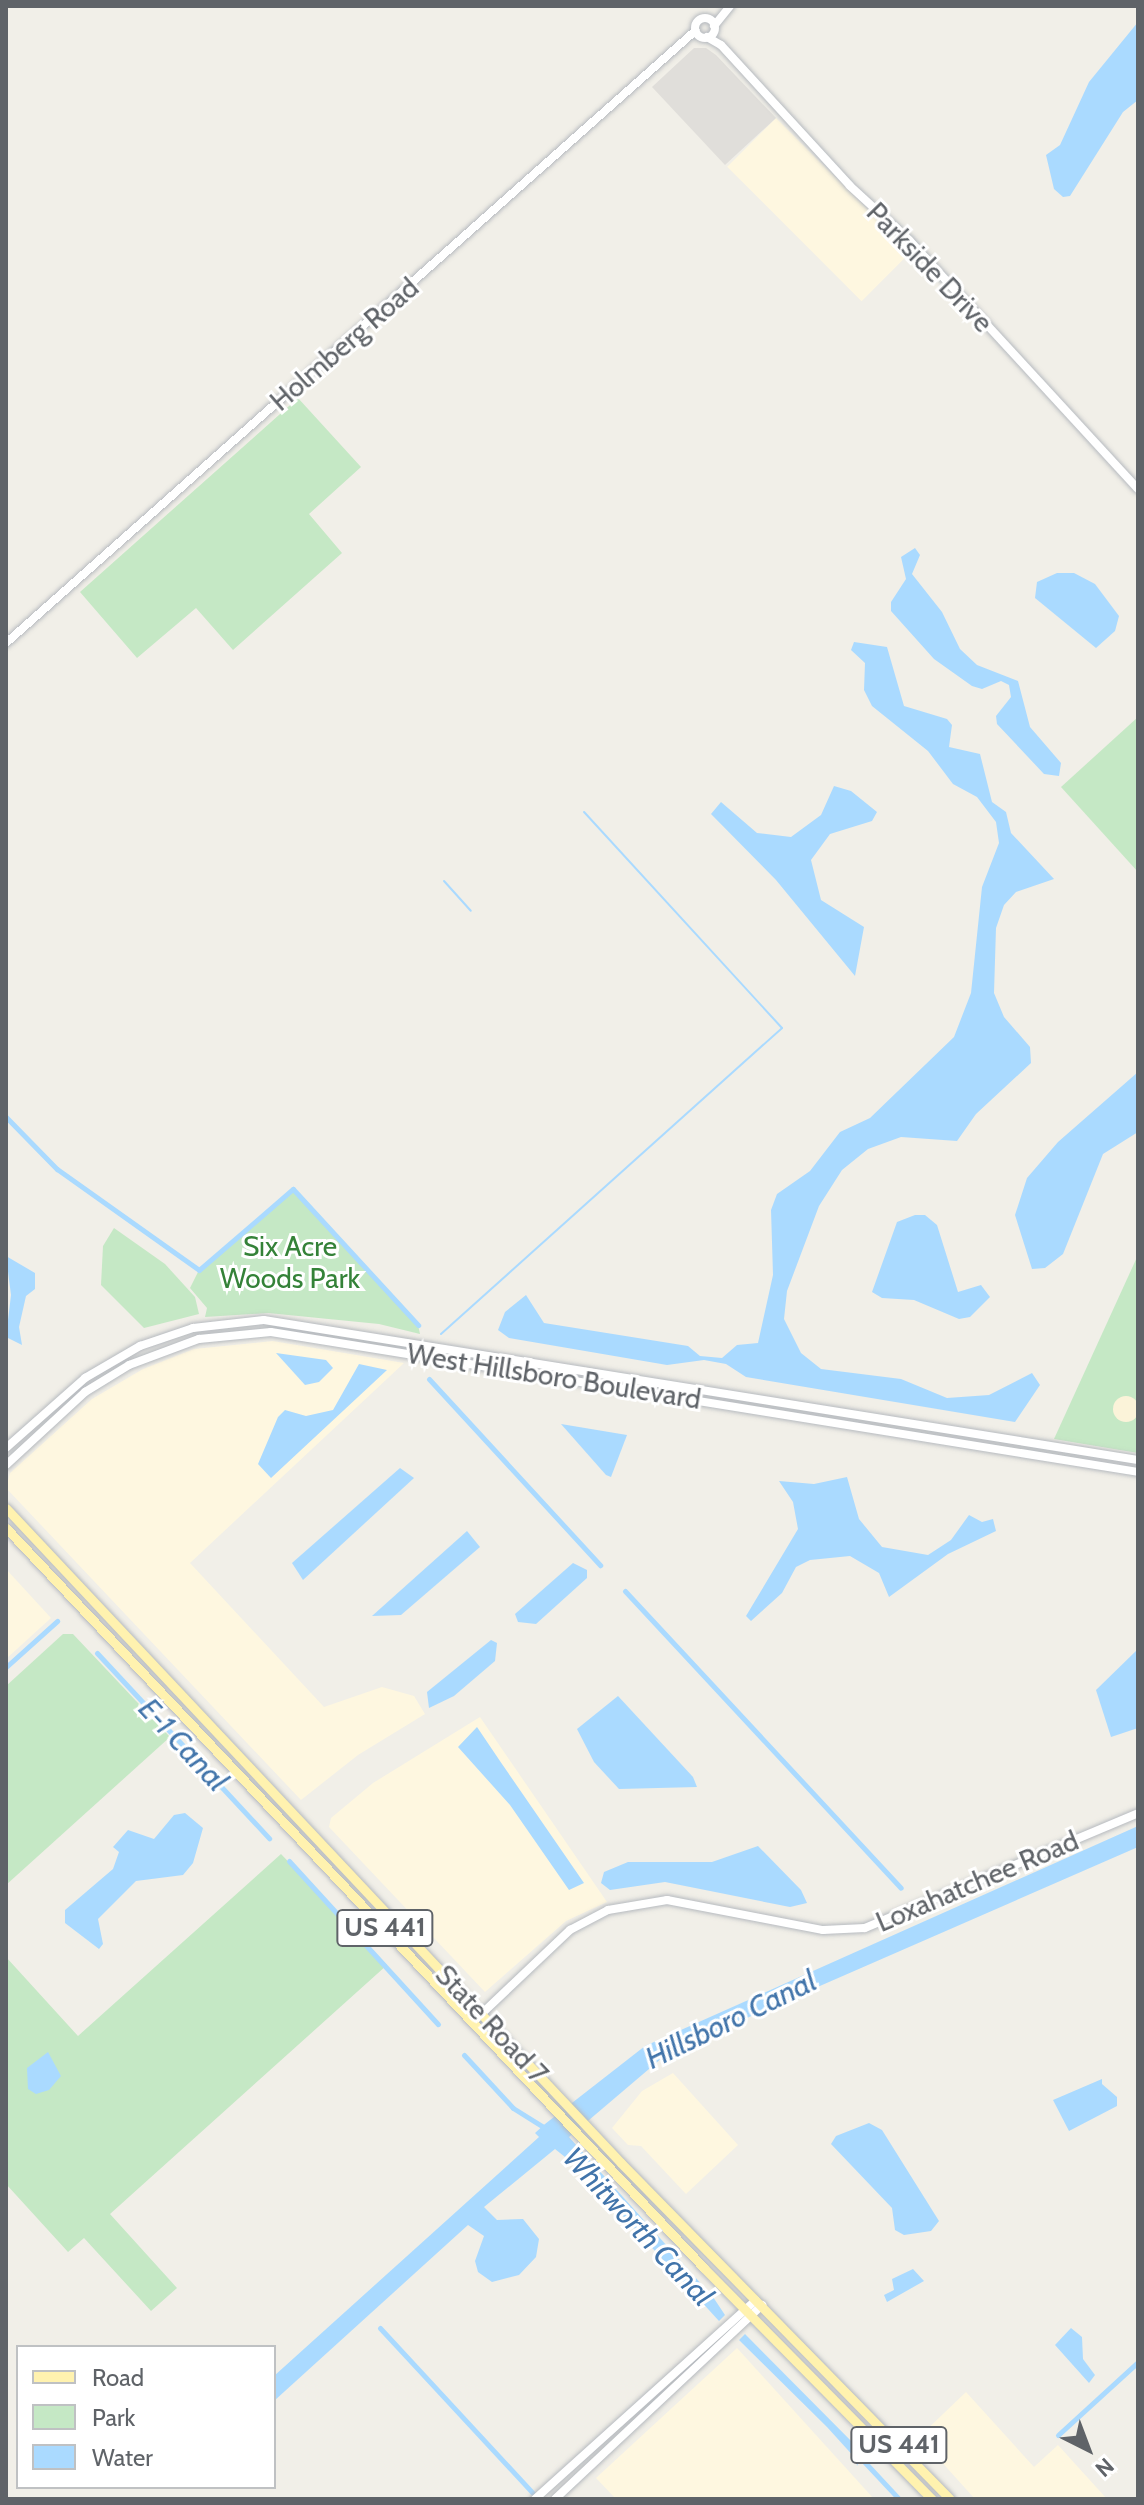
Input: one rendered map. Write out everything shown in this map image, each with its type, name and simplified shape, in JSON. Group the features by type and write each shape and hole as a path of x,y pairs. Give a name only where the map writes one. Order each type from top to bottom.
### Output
{"main road":[{"name":"State Road 7","path":"6,1508 163,1671 587,2127 950,2499"},
{"name":"State Road 7","path":"6,1528 298,1834 578,2135 932,2499"},
{"path":"130,1658 163,1671"},
{"path":"275,1810 308,1826"},
{"path":"298,1834 329,1849"},
{"path":"861,2425 900,2446"},
{"path":"882,2447 920,2467"}],"street":[{"path":"705,37 726,9"},
{"name":"Holmberg Road","path":"6,643 683,46 695,31 697,22 712,25"},
{"name":"Parkside Drive","path":"712,25 721,45 1138,489"},
{"name":"Parkside Drive","path":"695,31 721,45"},
{"name":"Holmberg Road","path":"683,46 705,37"},
{"name":"West Hillsboro Boulevard","path":"6,1448 85,1378 144,1344 219,1323 295,1322 1138,1460"},
{"name":"West Hillsboro Boulevard","path":"6,1465 85,1392 147,1356 223,1335 291,1333 1138,1472"},
{"path":"144,1344 147,1356"},
{"name":"Loxahatchee Road","path":"473,2022 570,1930 608,1910 667,1900 823,1930 865,1928 1138,1813"},
{"path":"535,2499 744,2309 759,2302"},
{"path":"555,2499 752,2317 759,2302"}],"shaded area":[{"path":"694,48 706,48 716,55 776,118 725,165 652,87"},
{"path":"776,118 910,252 862,301 727,167"},
{"path":"273,1341 404,1363 190,1563 324,1707 382,1687 414,1696 425,1714 358,1755 301,1800 6,1488 10,1473 92,1399 143,1369 194,1349"},
{"path":"6,1569 51,1618 6,1659"},
{"path":"480,1717 607,1902 566,1921 485,1992 329,1827 331,1818 373,1783"},
{"path":"673,2073 738,2145 686,2194 641,2146 628,2145 612,2128 642,2091"},
{"path":"737,2348 874,2499 616,2499 596,2478"},
{"path":"966,2392 1034,2467 1058,2445 1107,2499 975,2499 919,2437"}],"green space":[{"path":"298,398 361,467 309,514 342,553 233,650 196,608 137,658 80,592"},
{"path":"1138,717 1138,872 1061,787"},
{"name":"Six Acre Woods Park","path":"293,1189 418,1325 420,1334 379,1324 268,1313 205,1317 207,1308 190,1288 199,1270"},
{"path":"114,1228 165,1264 195,1297 199,1314 144,1328 101,1285 103,1246"},
{"path":"1138,1255 1138,1453 1054,1439"},
{"path":"63,1634 73,1634 170,1737 6,1885 6,1686"},
{"path":"281,1854 387,1965 110,2214 177,2288 151,2311 84,2238 68,2252 6,2184 6,1957 78,2036"}],"sand":[{"path":"1126,1396 1135,1400 1139,1409 1135,1418 1126,1422 1117,1418 1113,1409 1117,1400"}],"water":[{"path":"1138,22 1138,100 1123,112 1070,196 1063,197 1054,189 1046,155 1060,145 1089,82"},
{"path":"915,548 920,555 912,574 942,612 960,649 977,665 1018,681 1030,727 1061,763 1059,776 1044,774 997,724 996,716 1011,697 1009,685 1001,681 982,689 972,686 934,659 891,611 891,602 906,579 901,557"},
{"path":"1057,573 1074,573 1095,584 1119,616 1115,631 1096,648 1035,598 1037,582"},
{"path":"854,642 887,647 904,706 947,719 952,725 949,747 980,754 992,802 1006,812 1011,833 1054,879 1016,892 1004,905 996,928 994,993 1004,1017 1030,1047 1031,1063 976,1114 957,1141 901,1137 868,1149 842,1170 819,1206 787,1291 784,1319 801,1353 821,1369 901,1379 947,1398 989,1395 1032,1373 1040,1385 1015,1422 746,1377 726,1364 704,1360 667,1365 509,1338 498,1330 505,1312 526,1295 544,1323 688,1346 700,1356 722,1358 737,1345 758,1343 773,1275 771,1210 777,1194 810,1171 840,1132 870,1118 954,1037 971,993 982,887 999,843 996,822 977,797 953,784 928,751 872,706 864,690 865,663 851,650"},
{"path":"834,786 851,791 877,812 872,821 830,834 811,860 821,900 864,927 855,976 776,880 711,814 721,802 757,833 791,837 821,815"},
{"path":"1138,1072 1138,1132 1103,1154 1063,1254 1045,1268 1032,1269 1015,1215 1027,1178 1058,1142"},
{"path":"915,1215 925,1215 937,1225 958,1292 981,1285 990,1297 970,1317 959,1319 914,1300 882,1298 872,1292 897,1222"},
{"path":"6,1256 35,1273 35,1289 26,1296 19,1327 22,1345 6,1337 11,1295"},
{"path":"276,1353 326,1360 333,1368 319,1382 305,1385"},
{"path":"359,1364 387,1370 271,1478 258,1464 278,1417 285,1410 306,1416 333,1410"},
{"path":"561,1424 627,1435 611,1477 606,1475"},
{"path":"400,1468 414,1478 303,1580 292,1563"},
{"path":"847,1477 859,1519 882,1547 928,1555 951,1540 969,1515 982,1522 993,1519 996,1531 948,1554 889,1597 879,1573 850,1556 810,1560 796,1567 782,1593 751,1621 746,1616 798,1529 793,1502 779,1481 814,1484"},
{"path":"467,1531 480,1547 401,1615 372,1616"},
{"path":"573,1563 587,1570 587,1578 536,1624 518,1622 515,1614"},
{"path":"491,1640 497,1643 495,1661 454,1696 429,1708 427,1692"},
{"path":"1138,1649 1138,1728 1111,1737 1096,1690"},
{"path":"618,1696 693,1777 697,1787 619,1789 594,1762 577,1729"},
{"path":"477,1727 584,1883 569,1890 510,1805 458,1747"},
{"path":"185,1813 203,1828 193,1863 183,1875 136,1881 98,1919 103,1944 99,1949 65,1923 65,1910 113,1869 119,1852 113,1847 128,1830 154,1839 174,1815"},
{"name":"Hillsboro Canal","path":"1138,1826 1138,1847 669,2052 569,2137 713,2297 725,2315 719,2321 580,2169 555,2149 484,2207 497,2220 523,2219 539,2239 536,2257 519,2275 492,2282 478,2272 475,2261 484,2236 468,2225 276,2399 276,2374 539,2137 535,2133 545,2124 645,2046"},
{"path":"758,1846 801,1890 807,1903 790,1907 665,1882 610,1890 601,1883 604,1872 628,1862 712,1862"},
{"path":"48,2052 61,2076 49,2090 36,2094 28,2089 27,2068"},
{"path":"1102,2079 1102,2084 1117,2097 1117,2106 1069,2131 1053,2100"},
{"path":"869,2123 882,2130 939,2221 931,2231 904,2235 895,2230 892,2208 831,2144 836,2136"},
{"path":"913,2269 924,2281 887,2302 884,2295 894,2290 892,2279"},
{"path":"1071,2328 1082,2337 1083,2359 1095,2375 1089,2383 1055,2345"},
{"path":"745,2334 863,2453 857,2466 856,2459 827,2427 739,2340"}],"waterway":[{"path":"441,1334 782,1028 584,812"},
{"path":"444,881 471,911"},
{"path":"6,1117 57,1169 199,1270 293,1189 418,1325"},
{"path":"429,1379 600,1565"},
{"path":"625,1591 901,1888"},
{"path":"6,1667 57,1621"},
{"name":"E-1 Canal","path":"97,1653 269,1838"},
{"name":"E-1 Canal","path":"289,1861 438,2024"},
{"name":"E-1 Canal","path":"464,2055 513,2108 545,2128"},
{"path":"380,2328 532,2492"},
{"path":"1058,2435 1138,2362"},
{"name":"Whitworth Canal","path":"858,2455 899,2499"}]}
